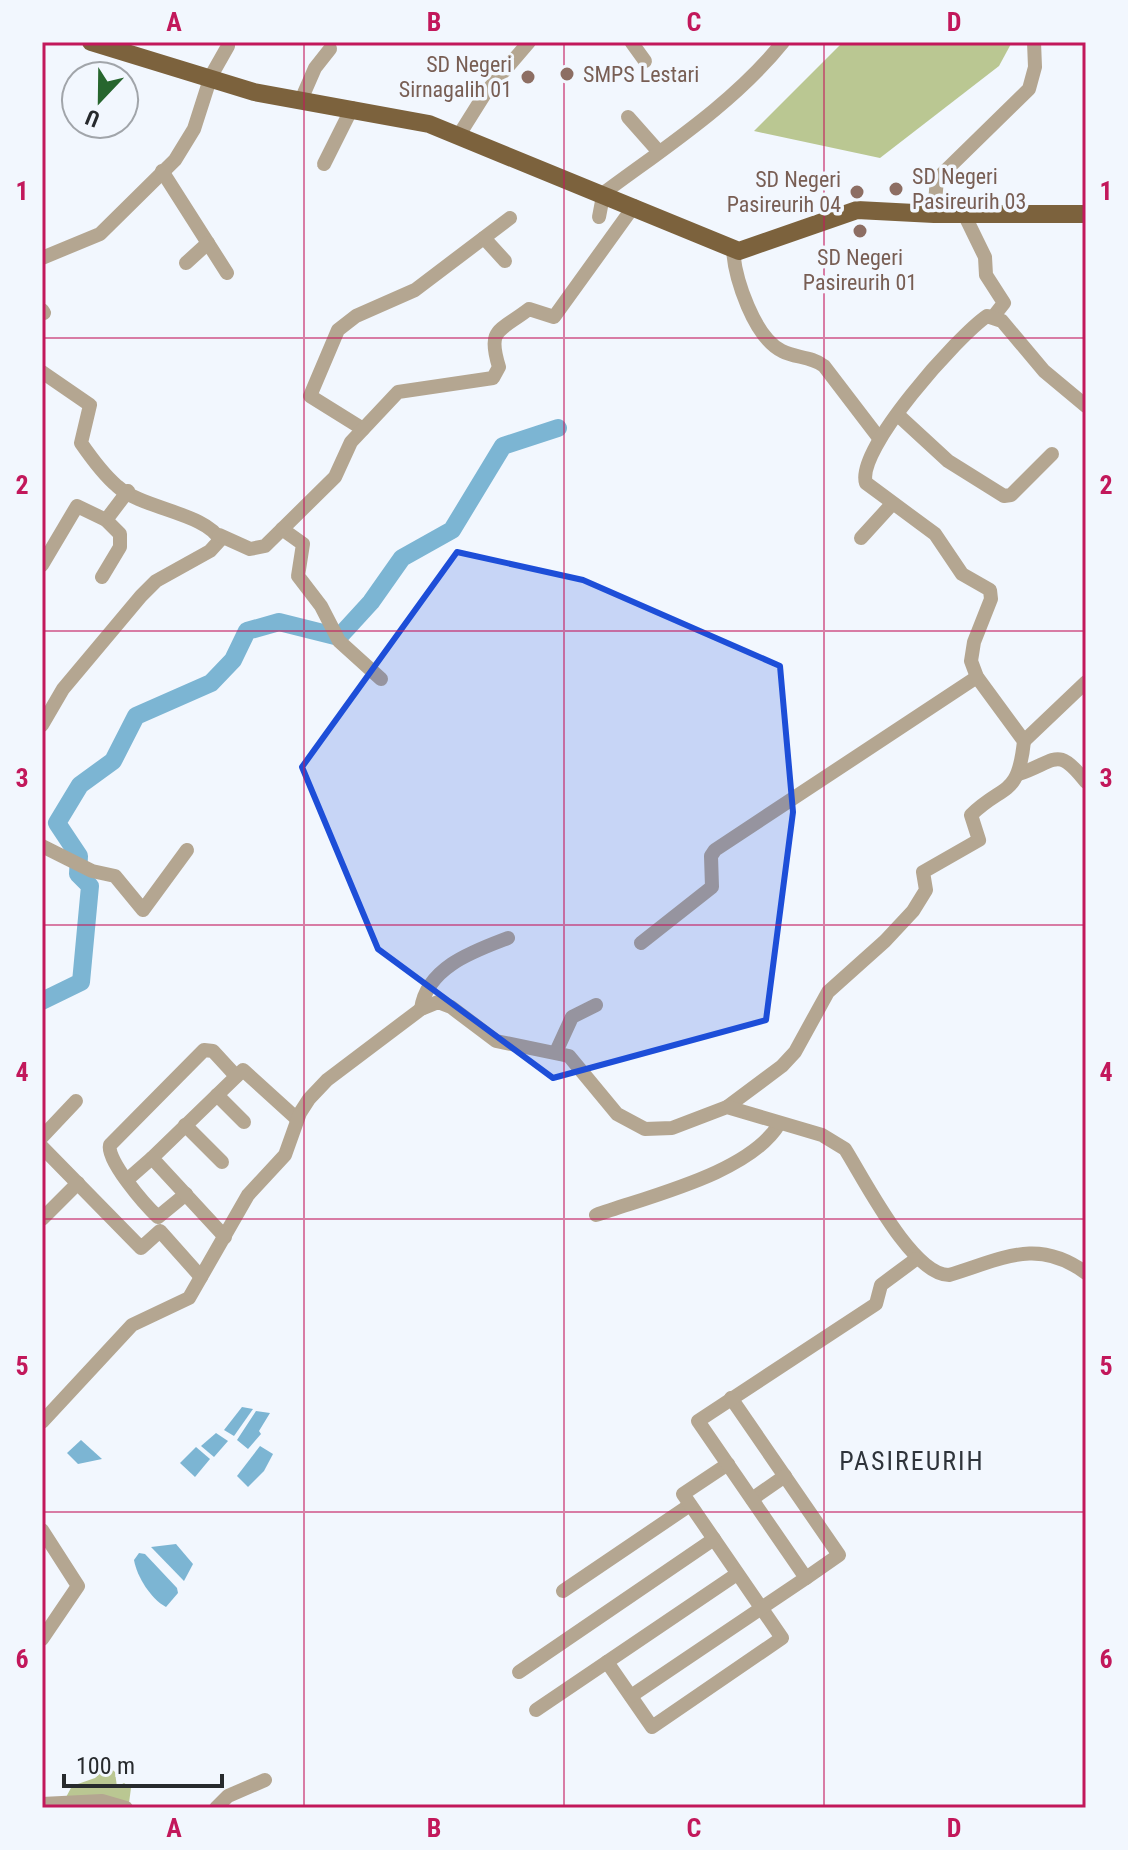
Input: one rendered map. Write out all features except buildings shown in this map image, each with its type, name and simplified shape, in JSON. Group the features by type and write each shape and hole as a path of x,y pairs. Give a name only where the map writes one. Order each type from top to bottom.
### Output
{"main road":[{"path":"91,42 210,81 429,124 634,206 733,250 759,247 830,217 857,210 934,214 1086,214"}],"street":[{"path":"459,135 486,92 529,42"},
{"path":"632,42 645,61"},
{"path":"599,217 602,195 739,89 783,42"},
{"path":"934,214 937,179 1029,89 1035,67 1034,42"},
{"path":"42,258 100,234 185,147 210,81 228,46"},
{"path":"301,100 315,68 330,49"},
{"path":"324,164 352,108"},
{"path":"628,117 659,152"},
{"path":"162,171 227,273"},
{"path":"42,372 90,405 81,443 118,488 155,509 190,516 219,535 255,550 265,546 335,477 348,446 401,390 493,378 499,367 492,343 494,335 529,309 554,317 634,206"},
{"path":"963,212 985,257 986,275 1004,303 993,317 982,320 934,365 879,438 864,476 871,488 935,534 962,574 990,590 991,599 974,642 971,661 977,677 1024,741"},
{"path":"363,429 310,396 336,333 356,316 415,290 510,218"},
{"path":"484,238 505,261"},
{"path":"186,263 208,243"},
{"path":"733,250 739,286 751,312 772,343 783,352 811,358 824,366 879,438"},
{"path":"993,317 1015,335 1044,371 1086,406"},
{"path":"898,415 948,461 1004,496 1011,495 1052,454"},
{"path":"106,520 128,491"},
{"path":"861,538 892,504"},
{"path":"42,565 72,509 83,507 117,528 121,539 102,577"},
{"path":"282,529 303,544 298,576 321,606 337,637 381,679"},
{"path":"42,725 63,689 141,596 156,581 210,551 220,540 219,535"},
{"path":"641,943 712,887 711,856 715,850 977,677"},
{"path":"1019,774 1024,741 1086,682"},
{"path":"45,1414 132,1325 189,1298 258,1181 285,1155 297,1119 309,1099 327,1080 421,1009 442,1002 489,1038 556,1052 577,1063 617,1114 645,1129 672,1128 727,1107 782,1066 795,1052 828,992 885,941 923,898 926,890 923,872 979,840 971,815 1002,794 1019,774 1060,757 1067,759 1086,782"},
{"path":"42,846 78,865 115,876 143,910 187,850"},
{"path":"421,1009 431,982 450,966 508,938"},
{"path":"556,1052 572,1017 596,1005"},
{"path":"186,1194 158,1217 136,1195 109,1155 110,1145 208,1049 236,1076"},
{"path":"128,1179 245,1070 297,1119"},
{"path":"217,1095 244,1122"},
{"path":"42,1137 76,1101"},
{"path":"727,1107 830,1138 845,1149 916,1259 933,1271 949,1275 1039,1251 1060,1257 1086,1273"},
{"path":"596,1215 745,1159 766,1142 779,1124"},
{"path":"185,1125 222,1162"},
{"path":"42,1147 141,1248 160,1231 201,1277"},
{"path":"152,1158 225,1237"},
{"path":"42,1219 78,1183"},
{"path":"806,1578 698,1421 876,1304 881,1285 916,1259"},
{"path":"631,1696 839,1555 731,1398"},
{"path":"607,1662 652,1727 782,1638 683,1494 728,1464"},
{"path":"752,1499 785,1476"},
{"path":"563,1591 690,1505"},
{"path":"42,1530 78,1586 42,1639"},
{"path":"519,1672 714,1539"},
{"path":"536,1710 737,1574"},
{"path":"216,1808 228,1796 265,1780"},
{"path":"42,1804 102,1801 126,1808"}],"highlighted area":[{"path":"457,552 583,580 780,666 793,812 766,1020 553,1078 378,949 302,767"}],"green space":[{"path":"843,42 1012,42 999,66 880,158 754,131"},
{"path":"108,1766 115,1772 117,1787 124,1783 131,1788 129,1803 64,1801 72,1786 95,1778"}],"water":[{"path":"242,1407 253,1409 234,1436 224,1430"},
{"path":"256,1411 270,1413 259,1431 261,1434 248,1449 237,1440"},
{"path":"216,1433 228,1441 214,1457 201,1446"},
{"path":"81,1440 102,1459 78,1464 67,1453"},
{"path":"260,1446 273,1454 264,1471 248,1487 237,1476"},
{"path":"196,1447 210,1459 195,1477 180,1463"},
{"path":"176,1544 193,1564 184,1581 151,1547"},
{"path":"139,1553 145,1554 177,1588 178,1593 166,1607 155,1599 141,1580 134,1560"}],"waterway":[{"path":"42,1001 81,982 90,886 78,874 79,856 57,823 80,785 113,761 136,716 211,683 233,660 247,631 279,622 339,637 371,602 402,558 452,530 503,446 558,428"}],"place":[{"name":"SMPS Lestari","path":"567,74"},
{"name":"SD Negeri Sirnagalih 01","path":"528,77"},
{"name":"SD Negeri Pasireurih 03","path":"896,189"},
{"name":"SD Negeri Pasireurih 04","path":"857,192"},
{"name":"SD Negeri Pasireurih 01","path":"860,231"}],"district":[{"name":"PASIREURIH","path":"912,1461"}]}
